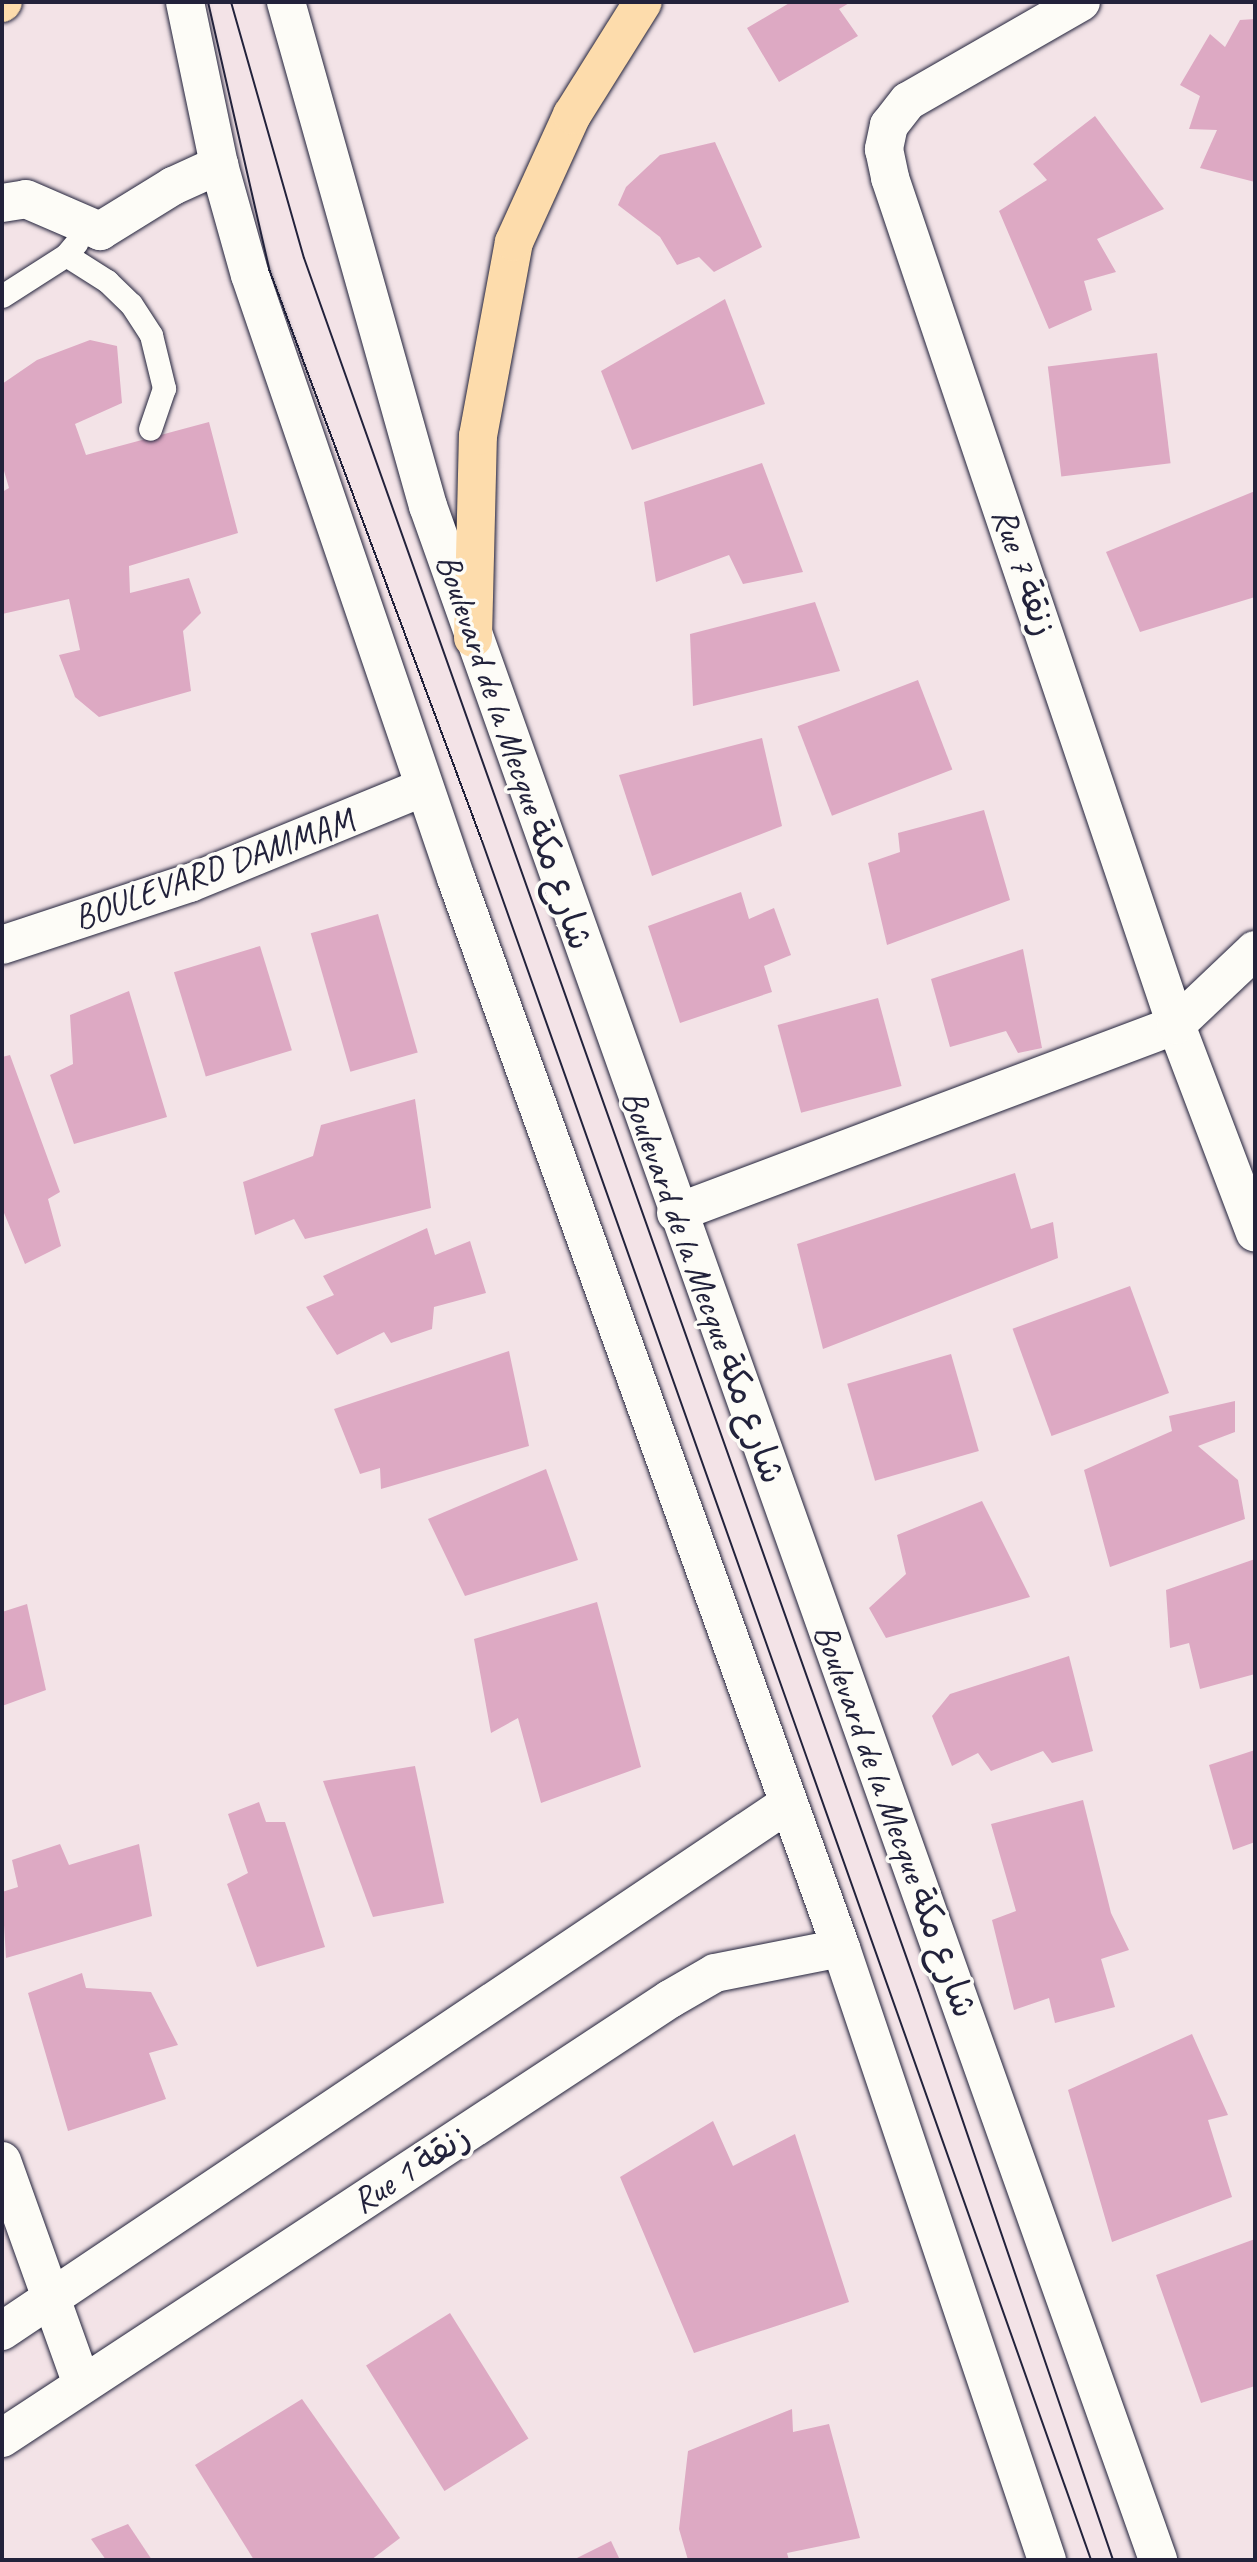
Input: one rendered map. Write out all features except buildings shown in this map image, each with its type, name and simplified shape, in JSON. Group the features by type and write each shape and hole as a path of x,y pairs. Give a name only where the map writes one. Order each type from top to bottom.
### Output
{"highway":[{"path":"473,638 478,436 514,242 572,114 643,2"}],"main road":[{"path":"185,2 219,165 250,275 424,788 786,1805 841,1948 1047,2560"},
{"name":"Boulevard de la Mecque شارع مكة","path":"286,2 395,400 473,638 1158,2560"},
{"name":"Rue 7 زنقة","path":"1081,2 908,101 889,125 884,149 890,178 1176,1025 1255,1233"},
{"path":"2,203 26,200 53,208 77,242 173,186 219,165"},
{"name":"BOULEVARD DAMMAM","path":"2,945 190,883 424,788"},
{"path":"677,1213 1176,1025 1255,950"},
{"path":"2,2331 786,1805"},
{"name":"Rue 1 زنقة","path":"2,2438 670,1999 715,1973 841,1948"},
{"path":"2,2161 82,2384"}],"lane":[{"path":"2,296 77,242 107,281 131,304 151,335 164,388 150,429"}],"tram line":[{"path":"208,2 269,269 482,841 1091,2560"},
{"path":"231,2 304,258 918,1990 1113,2560"}]}
